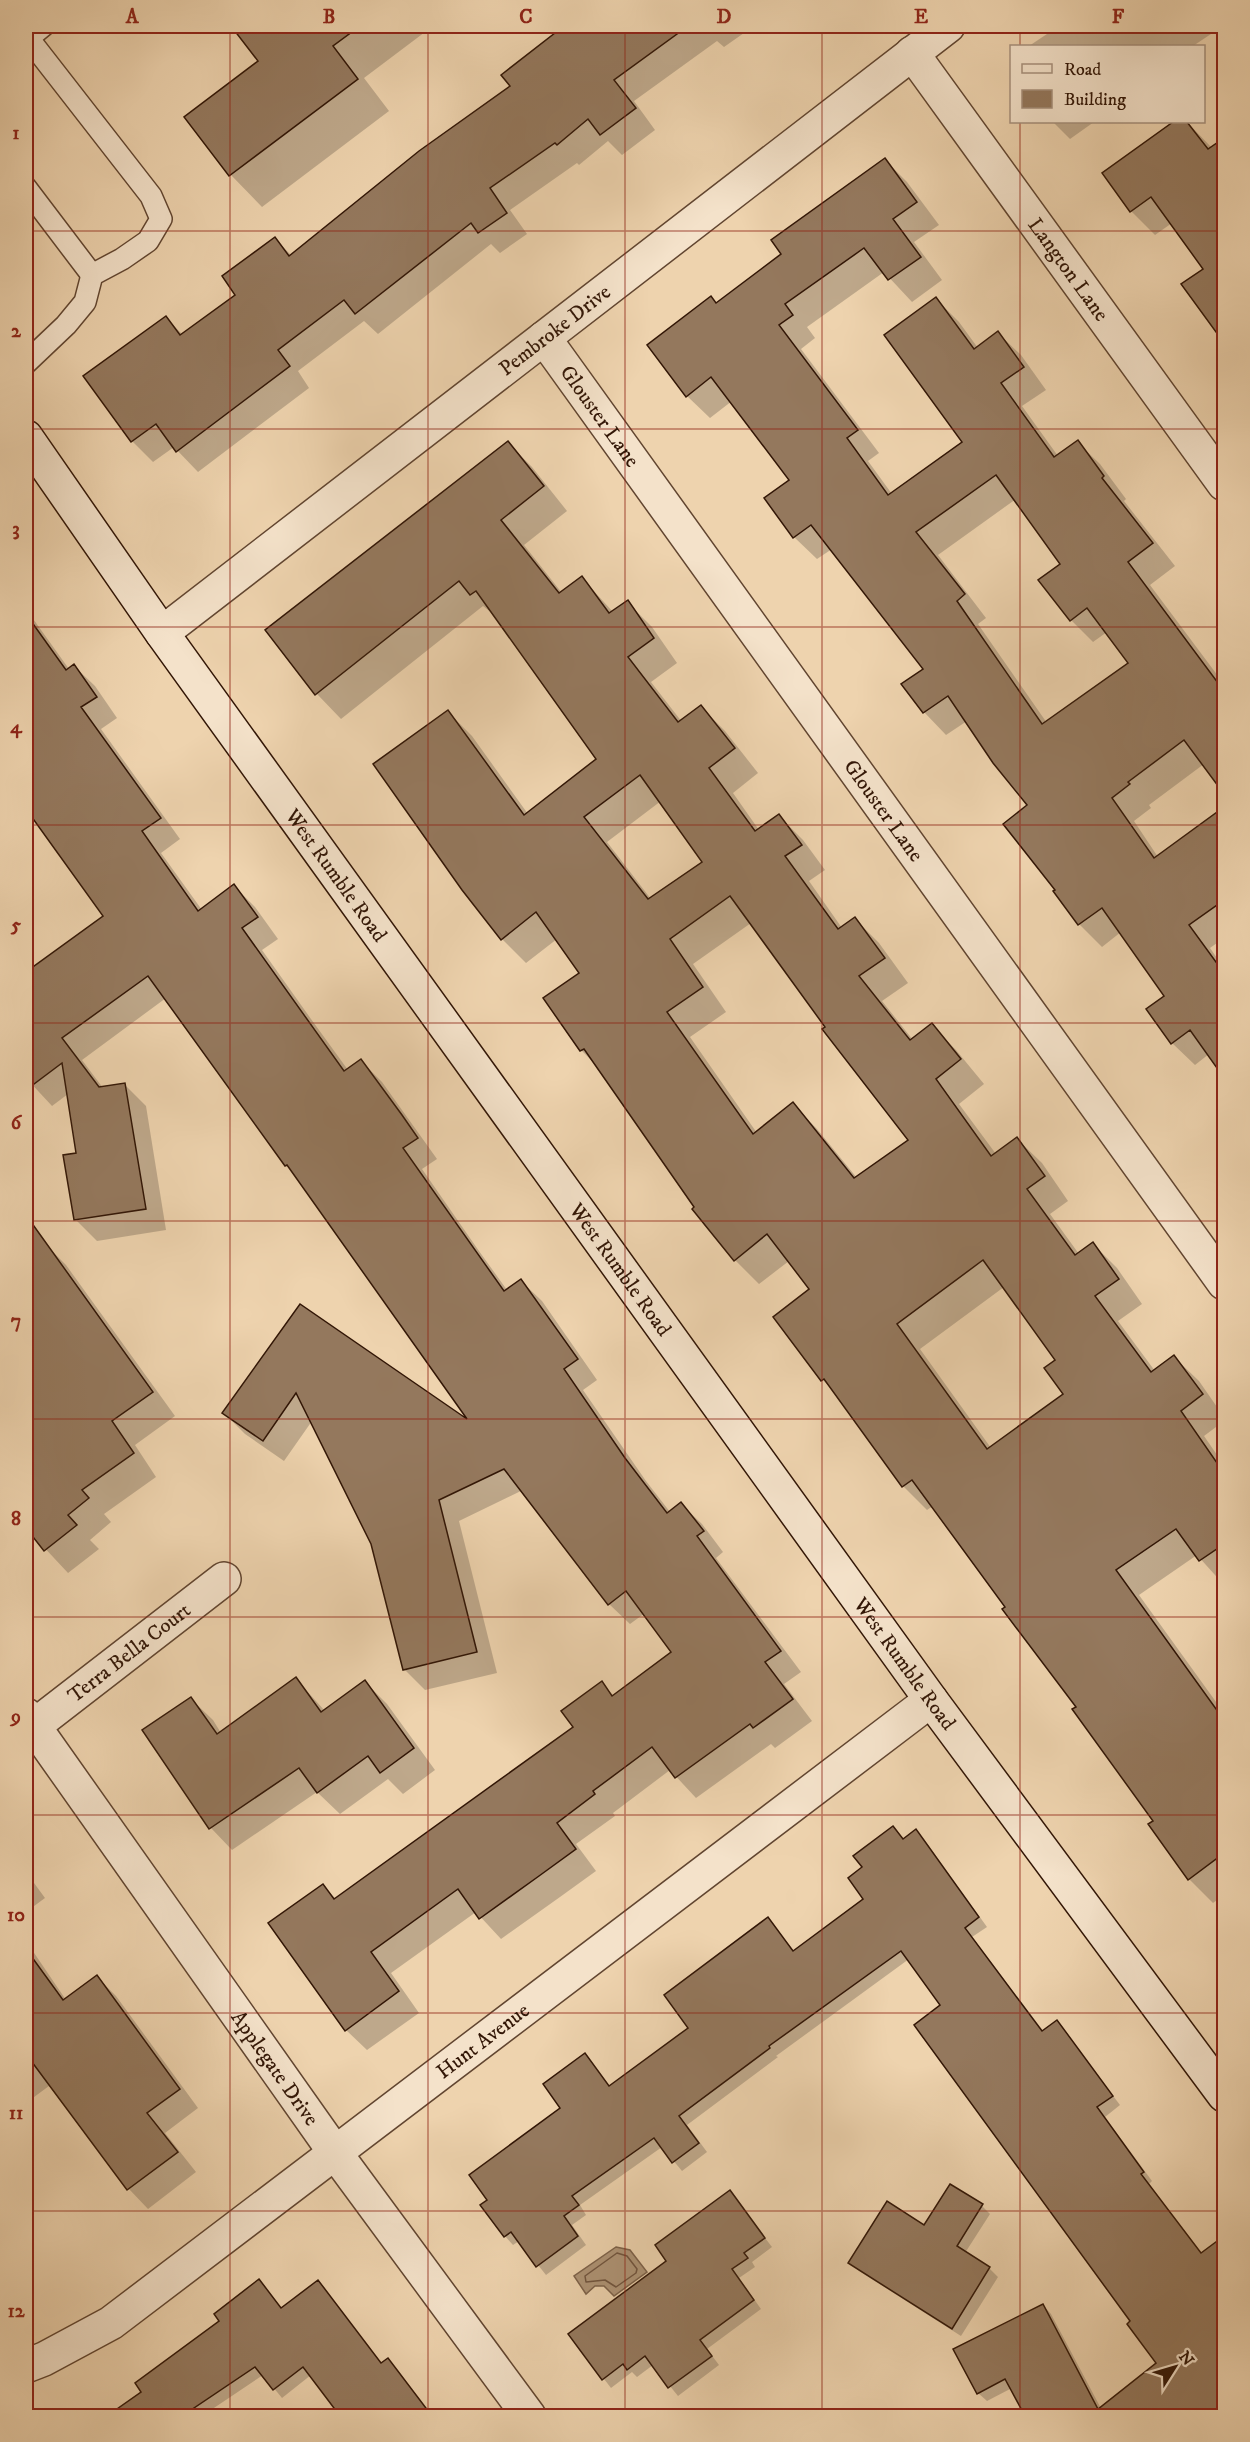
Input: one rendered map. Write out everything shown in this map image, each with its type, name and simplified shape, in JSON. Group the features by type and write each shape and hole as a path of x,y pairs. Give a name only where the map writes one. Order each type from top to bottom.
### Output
{"street":[{"name":"Pembroke Drive","path":"162,633 948,26"},
{"name":"Langton Lane","path":"912,53 1224,484"},
{"name":"Glouster Lane","path":"544,338 1224,1283"},
{"name":"West Rumble Road","path":"26,437 162,633 931,1700 1224,2095"},
{"name":"Terra Bella Court","path":"30,1720 224,1580"},
{"name":"Hunt Avenue","path":"26,2366 44,2359 111,2323 931,1700"},
{"name":"Applegate Drive","path":"30,1720 336,2154 529,2416"}],"lane":[{"path":"26,363 66,325 85,303 92,275 122,259 148,241 161,219 151,196 32,34"},
{"path":"26,188 92,275"}],"water":[{"path":"616,2247 630,2250 647,2272 614,2296 604,2286 595,2286 586,2294 574,2276"}],"building":[{"path":"231,26 360,26 333,46 358,79 229,176 184,117 258,61"},
{"path":"564,26 688,26 614,80 636,108 600,135 588,119 557,145 555,143 490,188 507,213 478,233 471,223 355,314 344,300 278,350 290,366 176,452 156,424 131,442 83,376 166,316 180,335 235,295 222,276 275,237 289,256 419,151 510,86 501,75"},
{"path":"1172,123 1188,123 1208,149 1224,138 1224,343 1181,284 1203,269 1151,197 1130,212 1102,173"},
{"path":"885,158 917,202 893,219 921,257 888,280 864,248 785,304 793,315 779,325 858,430 847,438 888,495 962,442 884,335 936,297 974,349 998,331 1024,367 1001,383 1054,457 1078,440 1104,476 1102,478 1153,543 1128,562 1224,691 1224,794 1184,740 1128,782 1130,784 1112,798 1154,858 1224,807 1224,900 1189,925 1224,973 1224,1078 1190,1030 1171,1044 1146,1009 1164,996 1102,908 1078,925 1053,891 1055,890 1003,824 1027,805 993,763 948,696 923,713 901,684 923,669 811,525 793,538 764,498 789,480 711,377 686,397 647,345 711,296 716,303 781,254 771,240","holes":["996,475 1060,564 1038,580 1070,621 1087,608 1128,663 1042,724 957,601 965,594 916,532"]},
{"path":"508,441 544,486 501,520 559,593 582,576 609,613 628,600 654,638 628,657 678,722 701,705 735,748 709,768 755,831 779,814 802,845 785,856 838,929 855,917 885,958 859,976 910,1040 932,1023 961,1059 936,1079 991,1156 1017,1137 1045,1176 1027,1189 1075,1255 1093,1242 1119,1279 1095,1296 1151,1372 1174,1355 1203,1394 1181,1411 1224,1473 1224,1544 1199,1561 1176,1529 1116,1570 1224,1720 1224,1853 1188,1880 1148,1824 1153,1821 1072,1709 1076,1707 1002,1609 1005,1607 912,1480 902,1487 824,1379 821,1381 773,1317 809,1289 767,1234 734,1261 692,1209 694,1207 584,1049 580,1051 543,998 579,973 536,912 501,940 462,890 373,764 448,710 524,815 596,759 476,591 470,595 459,581 315,695 265,630","holes":["640,775 702,862 648,899 584,817","730,896 825,1027 822,1029 908,1140 854,1178 793,1102 753,1134 667,1012 703,987 670,939","983,1260 1055,1360 1044,1368 1063,1394 987,1449 897,1324"]},
{"path":"26,614 66,670 74,664 97,697 81,707 161,818 142,831 198,911 234,884 258,917 242,928 344,1071 361,1059 402,1115 418,1138 403,1148 504,1291 521,1279 578,1359 564,1369 625,1458 667,1513 681,1502 704,1531 697,1536 781,1651 765,1662 793,1699 753,1728 750,1724 675,1778 652,1747 593,1791 595,1794 557,1823 576,1849 539,1876 479,1919 458,1889 371,1952 399,1991 345,2031 268,1923 323,1884 334,1899 573,1727 561,1711 602,1681 612,1696 671,1652 626,1591 608,1605 504,1469 439,1500 477,1652 403,1670 371,1544 296,1393 263,1441 222,1413 300,1304 467,1419 287,1165 285,1166 148,976 62,1038 99,1087 125,1083 146,1209 74,1220 63,1155 76,1153 62,1063 26,1090 26,972 103,916 26,809"},
{"path":"26,1215 153,1392 112,1421 134,1453 82,1490 89,1498 68,1515 77,1525 44,1551 26,1528"},
{"path":"296,1677 321,1712 365,1680 414,1748 380,1773 368,1756 317,1793 299,1768 209,1829 142,1730 191,1697 217,1734"},
{"path":"893,1826 903,1839 916,1829 979,1917 965,1928 1042,2031 1057,2020 1113,2096 1097,2107 1144,2172 1141,2174 1201,2253 1224,2236 1224,2416 1025,2416 1005,2379 977,2394 953,2349 1043,2304 1098,2409 1156,2363 1127,2324 1130,2321 914,2025 940,2005 901,1951 769,2046 770,2048 679,2116 699,2143 672,2163 654,2138 572,2196 579,2205 564,2216 578,2236 536,2267 511,2232 504,2237 480,2205 487,2200 469,2175 560,2108 543,2084 585,2053 609,2086 688,2028 664,1995 768,1917 793,1951 863,1899 848,1878 862,1867 853,1856"},
{"path":"26,1949 63,2000 97,1975 180,2089 147,2113 178,2152 127,2190 26,2054"},
{"path":"950,2184 983,2204 957,2246 990,2267 952,2329 848,2263 887,2201 924,2225"},
{"path":"730,2190 765,2238 744,2253 748,2258 732,2269 754,2300 700,2340 712,2356 668,2388 645,2356 627,2370 623,2364 602,2380 568,2334 666,2261 655,2245"},
{"path":"259,2279 281,2308 318,2280 381,2363 388,2358 432,2416 340,2416 303,2367 273,2390 255,2367 182,2416 107,2416 141,2392 135,2383 219,2321 214,2314"}]}
